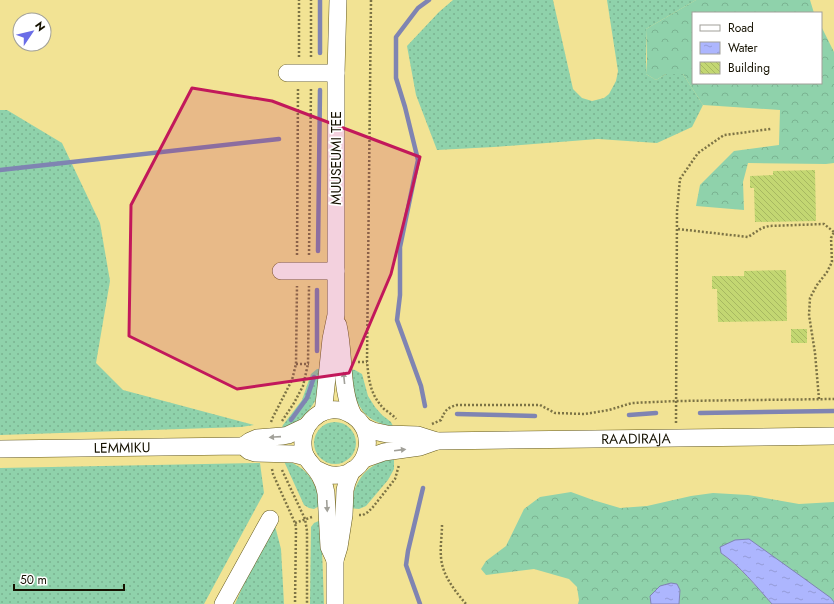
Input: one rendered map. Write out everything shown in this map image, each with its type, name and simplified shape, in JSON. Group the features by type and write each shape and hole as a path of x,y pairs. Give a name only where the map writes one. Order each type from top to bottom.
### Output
{"street":[{"name":"MUUSEUMI TEE","path":"322,412 331,339 336,315 336,73 338,0"},
{"path":"299,73 336,73"},
{"path":"296,270 336,271"},
{"name":"MUUSEUMI TEE","path":"335,604 335,560 339,547 344,515 345,490 347,482 367,451 368,443 367,435 348,402 345,390 342,339 336,315"},
{"path":"307,426 322,412 333,410 344,411 359,421"},
{"name":"RAADIRAJA","path":"359,421 373,431 387,434 418,435 437,440 834,436"},
{"name":"MUUSEUMI TEE","path":"307,426 303,436 303,446 311,463 321,476 324,484 330,547 335,560"},
{"name":"LEMMIKU","path":"0,449 243,446 257,438 288,435 307,426"},
{"name":"RAADIRAJA","path":"358,464 384,452 420,447 437,440"},
{"name":"LEMMIKU","path":"243,446 249,451 255,453 294,454 311,463"},
{"path":"311,463 324,473 334,475 344,474 358,464"},
{"path":"224,604 270,519"}],"path":[{"path":"271,423 292,380 296,364 299,0"},
{"path":"280,424 303,386 308,364 296,270 299,73 311,0"},
{"path":"372,0 367,362 370,386 376,399 396,418 398,422"},
{"path":"676,438 678,211 680,179 698,152 724,135 772,129"},
{"path":"678,229 748,237 762,228 769,226 824,224 834,232 831,238 832,262 810,298 809,315 815,353 819,399"},
{"path":"296,364 308,364"},
{"path":"431,424 440,420 445,411 450,407 457,405 540,405 555,413 586,414 609,410 632,403 834,399"},
{"path":"357,515 363,515 368,512 395,479 399,466 399,458"},
{"path":"281,465 305,519 307,531 307,604"},
{"path":"272,468 272,474 296,528 295,604"},
{"path":"295,523 305,519"},
{"path":"442,525 441,558 445,573 455,590 466,604"}],"highlighted area":[{"path":"192,88 272,101 420,157 391,274 349,373 237,389 129,336 131,205"}],"green space":[{"path":"453,0 553,0 573,89 582,98 592,101 604,98 609,94 616,81 618,71 607,0 696,0 646,29 646,74 656,80 666,74 683,74 703,105 692,127 657,143 598,139 437,150 416,95 407,46 439,12"},
{"path":"696,0 810,0 814,12 692,12 692,84 822,84 822,28 834,52 834,163 748,163 743,182 744,210 696,206 700,185 734,151 779,145 780,110 703,105 683,74 666,74 656,80 646,74 646,29"},
{"path":"0,110 7,110 62,143 100,223 110,281 96,363 123,390 254,425 241,427 0,435"},
{"path":"317,369 323,369 321,385 311,408 301,419 281,430 283,425 302,400 311,374"},
{"path":"348,369 355,370 362,374 368,396 375,407 391,422 394,428 370,418 361,408 355,396"},
{"path":"331,422 339,422 347,425 353,431 356,443 353,455 347,461 339,464 331,464 323,461 317,455 314,447 314,439 317,431 323,425"},
{"path":"394,456 394,469 388,480 366,506 359,509 349,508 355,488 363,474 375,464"},
{"path":"283,459 305,471 316,488 321,505 314,509 304,505"},
{"path":"260,463 264,493 204,604 0,604 0,468"},
{"path":"571,492 620,508 647,506 691,496 713,493 748,495 799,504 834,502 834,602 831,598 721,553 754,584 772,604 679,604 680,590 660,586 650,596 651,604 578,604 579,600 577,587 569,579 534,569 486,575 481,569 486,561 506,546 524,509 540,497"},
{"path":"321,520 324,604 310,604 311,527 314,523"},
{"path":"275,526 281,549 284,604 235,604 247,577"}],"water":[{"path":"749,539 831,598 834,604 772,604 741,570 721,553 720,547 735,540"},
{"path":"671,583 677,584 680,590 679,604 651,604 650,596 660,586"}],"building":[{"path":"815,170 816,221 755,222 754,188 750,188 750,176 773,175 773,171"},
{"path":"786,270 787,321 718,322 717,289 712,289 712,276 744,276 744,271"},
{"path":"791,329 807,329 807,343 791,343"}],"waterway":[{"path":"320,0 320,53"},
{"path":"425,406 421,386 397,320 400,295 400,247 418,160 396,78 396,37 418,8 429,0"},
{"path":"318,251 320,90"},
{"path":"0,170 279,139"},
{"path":"317,290 317,351"},
{"path":"291,420 307,398 314,377"},
{"path":"700,413 834,411"},
{"path":"629,415 656,413"},
{"path":"457,414 535,416"},
{"path":"420,604 406,565 423,488"}]}
